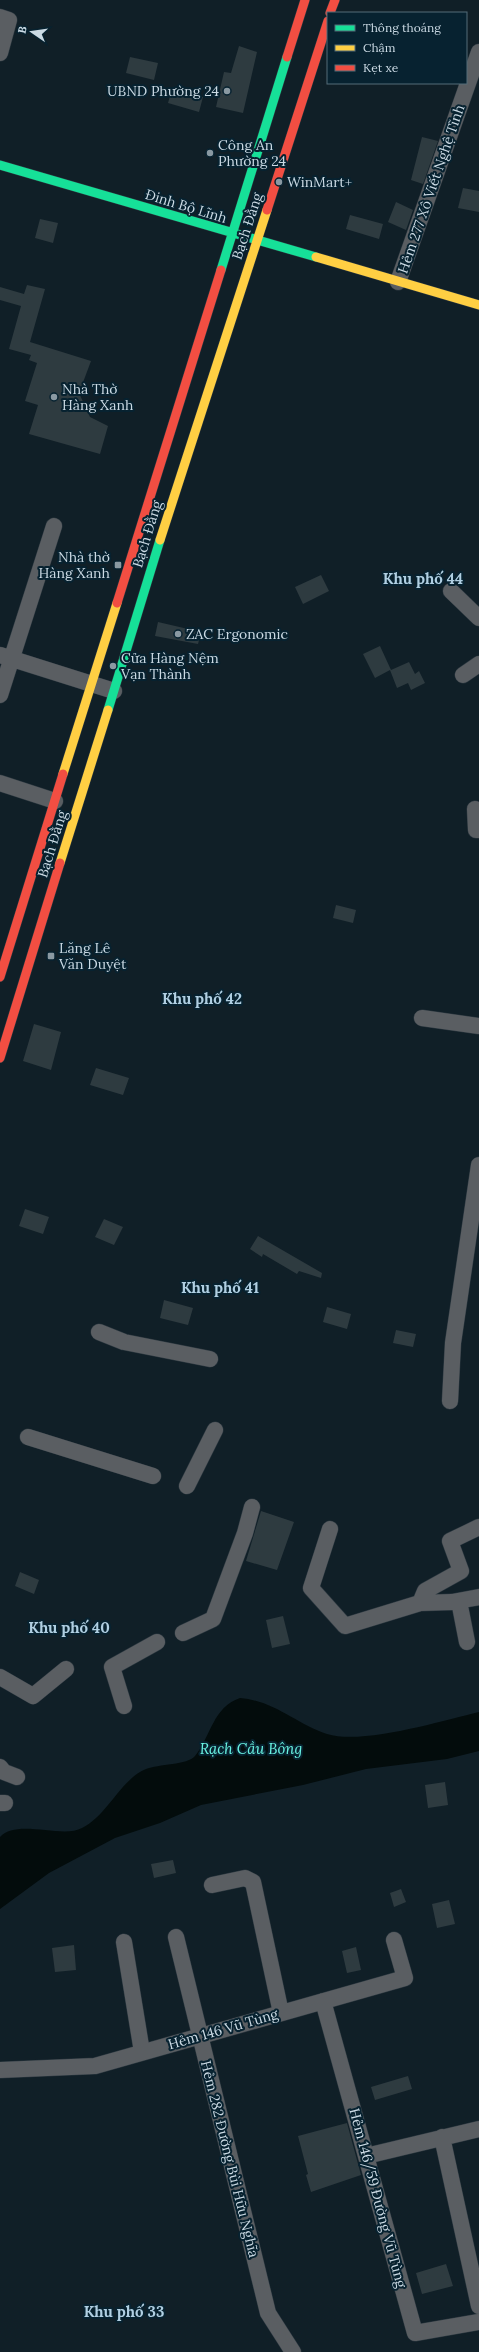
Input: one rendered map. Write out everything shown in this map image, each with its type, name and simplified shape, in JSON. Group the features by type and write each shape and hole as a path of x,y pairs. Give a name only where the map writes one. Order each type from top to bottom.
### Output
{"main road":[{"name":"Bạch Đằng","path":"0,1058 114,691 166,482 232,234 305,0"},
{"path":"330,12 335,0"},
{"name":"Bạch Đằng","path":"0,977 92,685 166,482 257,242 327,24"},
{"name":"Đinh Bộ Lĩnh","path":"0,165 257,242 479,305"}],"street":[{"path":"0,17 9,20 0,53"},
{"name":"Hẻm 277 Xô Viết Nghệ Tĩnh","path":"398,282 479,52"},
{"path":"0,695 6,656 54,526"},
{"path":"451,591 479,618"},
{"path":"6,656 114,691"},
{"path":"463,675 479,664"},
{"path":"0,783 56,801"},
{"path":"475,808 476,830 479,830"},
{"path":"422,1018 479,1026"},
{"path":"450,1401 454,1343 479,1165"},
{"path":"99,1332 124,1342 210,1359"},
{"path":"187,1486 215,1430"},
{"path":"28,1437 153,1476"},
{"path":"182,1633 213,1619 245,1533 252,1507"},
{"path":"420,1603 425,1592 462,1571 450,1541 479,1527"},
{"path":"330,1529 311,1588 345,1626 420,1603 459,1601 479,1597"},
{"path":"459,1601 467,1642"},
{"path":"124,1706 112,1667 157,1642"},
{"path":"0,1677 33,1696 66,1669"},
{"path":"0,1767 4,1772 17,1777"},
{"path":"212,1885 245,1878 253,1882 281,2013"},
{"name":"Hẻm 282 Đường Bùi Hữu Nghĩa","path":"176,1937 268,2313 293,2352"},
{"name":"Hẻm 146 Vũ Tùng","path":"0,2070 95,2066 405,1978 394,1940"},
{"path":"124,1942 142,2052"},
{"name":"Hẻm 146/59 Đường Vũ Tùng","path":"323,2001 415,2333 479,2322"},
{"path":"366,2156 479,2128"},
{"path":"442,2137 479,2306"}],"water":[{"name":"Rạch Cầu Bông","path":"240,1698 264,1703 316,1730 342,1737 381,1734 424,1726 479,1712 479,1751 447,1759 366,1769 303,1785 201,1805 160,1823 115,1838 49,1873 0,1909 0,1837 17,1829 73,1831 82,1828 99,1815 121,1789 137,1774 151,1767 180,1763 195,1756 218,1715 231,1702"}],"building":[{"path":"239,46 257,52 243,113 216,107 224,72 231,73"},
{"path":"130,57 158,63 154,80 126,73"},
{"path":"172,89 203,97 199,112 168,103"},
{"path":"422,137 438,141 423,184 411,180"},
{"path":"463,188 479,191 479,212 458,208"},
{"path":"396,202 413,210 406,230 388,222"},
{"path":"350,215 383,224 379,239 346,229"},
{"path":"40,219 58,223 53,243 35,238"},
{"name":"Nhà Thờ Hàng Xanh","path":"27,285 45,289 30,342 91,361 79,393 90,417 108,426 100,454 29,434 38,405 25,401 37,363 29,360 31,355 9,349 21,306 0,300 0,287 24,294"},
{"path":"321,575 329,591 303,604 295,587"},
{"name":"ZAC Ergonomic","path":"158,622 201,632 198,644 155,636"},
{"path":"380,646 391,670 409,662 415,674 419,671 425,683 411,690 408,683 397,688 390,670 375,678 363,654"},
{"path":"336,905 356,910 353,923 333,918"},
{"path":"34,1024 61,1032 51,1070 23,1061"},
{"path":"96,1068 129,1078 123,1095 90,1085"},
{"path":"25,1209 49,1217 43,1234 19,1226"},
{"path":"104,1219 123,1227 114,1245 95,1237"},
{"path":"258,1236 322,1273 321,1278 299,1271 297,1274 263,1254 262,1257 250,1249"},
{"path":"164,1300 193,1308 188,1325 160,1318"},
{"path":"327,1307 351,1314 347,1329 323,1322"},
{"path":"396,1330 416,1334 413,1347 393,1343"},
{"path":"261,1511 294,1522 277,1570 246,1561"},
{"path":"20,1572 39,1580 34,1594 15,1586"},
{"path":"283,1616 290,1644 272,1648 266,1620"},
{"path":"445,1782 448,1805 428,1808 425,1785"},
{"path":"173,1860 176,1873 154,1878 151,1864"},
{"path":"401,1889 406,1902 394,1907 390,1893"},
{"path":"449,1900 455,1924 437,1928 432,1904"},
{"path":"74,1945 76,1970 55,1972 52,1948"},
{"path":"356,1947 361,1970 347,1973 342,1951"},
{"path":"408,2076 412,2089 375,2100 371,2087"},
{"path":"347,2123 361,2175 311,2192 298,2136"},
{"path":"446,2264 453,2286 422,2294 416,2273"}],"traffic: fast":[{"path":"221,270 287,57"},
{"path":"0,165 316,257"},
{"path":"108,710 160,540"}],"traffic: slow":[{"path":"160,540 267,210"},
{"path":"316,257 479,305"},
{"path":"63,774 117,603"},
{"path":"60,863 108,710"}],"traffic: jam":[{"path":"287,57 305,0"},
{"path":"330,12 335,0"},
{"path":"267,210 327,24"},
{"path":"117,603 221,270"},
{"path":"0,977 63,774"},
{"path":"0,1058 60,863"}],"place":[{"name":"UBND Phường 24","path":"227,91"},
{"name":"Công An Phường 24","path":"210,153"},
{"name":"WinMart+","path":"279,182"},
{"name":"Nhà Thờ Hàng Xanh","path":"54,397"},
{"name":"Nhà thờ Hàng Xanh","path":"118,565"},
{"name":"ZAC Ergonomic","path":"178,634"},
{"name":"Cửa Hàng Nệm Vạn Thành","path":"113,666"},
{"name":"Lăng Lê Văn Duyệt","path":"51,956"}],"district":[{"name":"Khu phố 44","path":"423,578"},
{"name":"Khu phố 42","path":"202,998"},
{"name":"Khu phố 41","path":"220,1287"},
{"name":"Khu phố 40","path":"69,1627"},
{"name":"Khu phố 33","path":"124,2311"}]}
